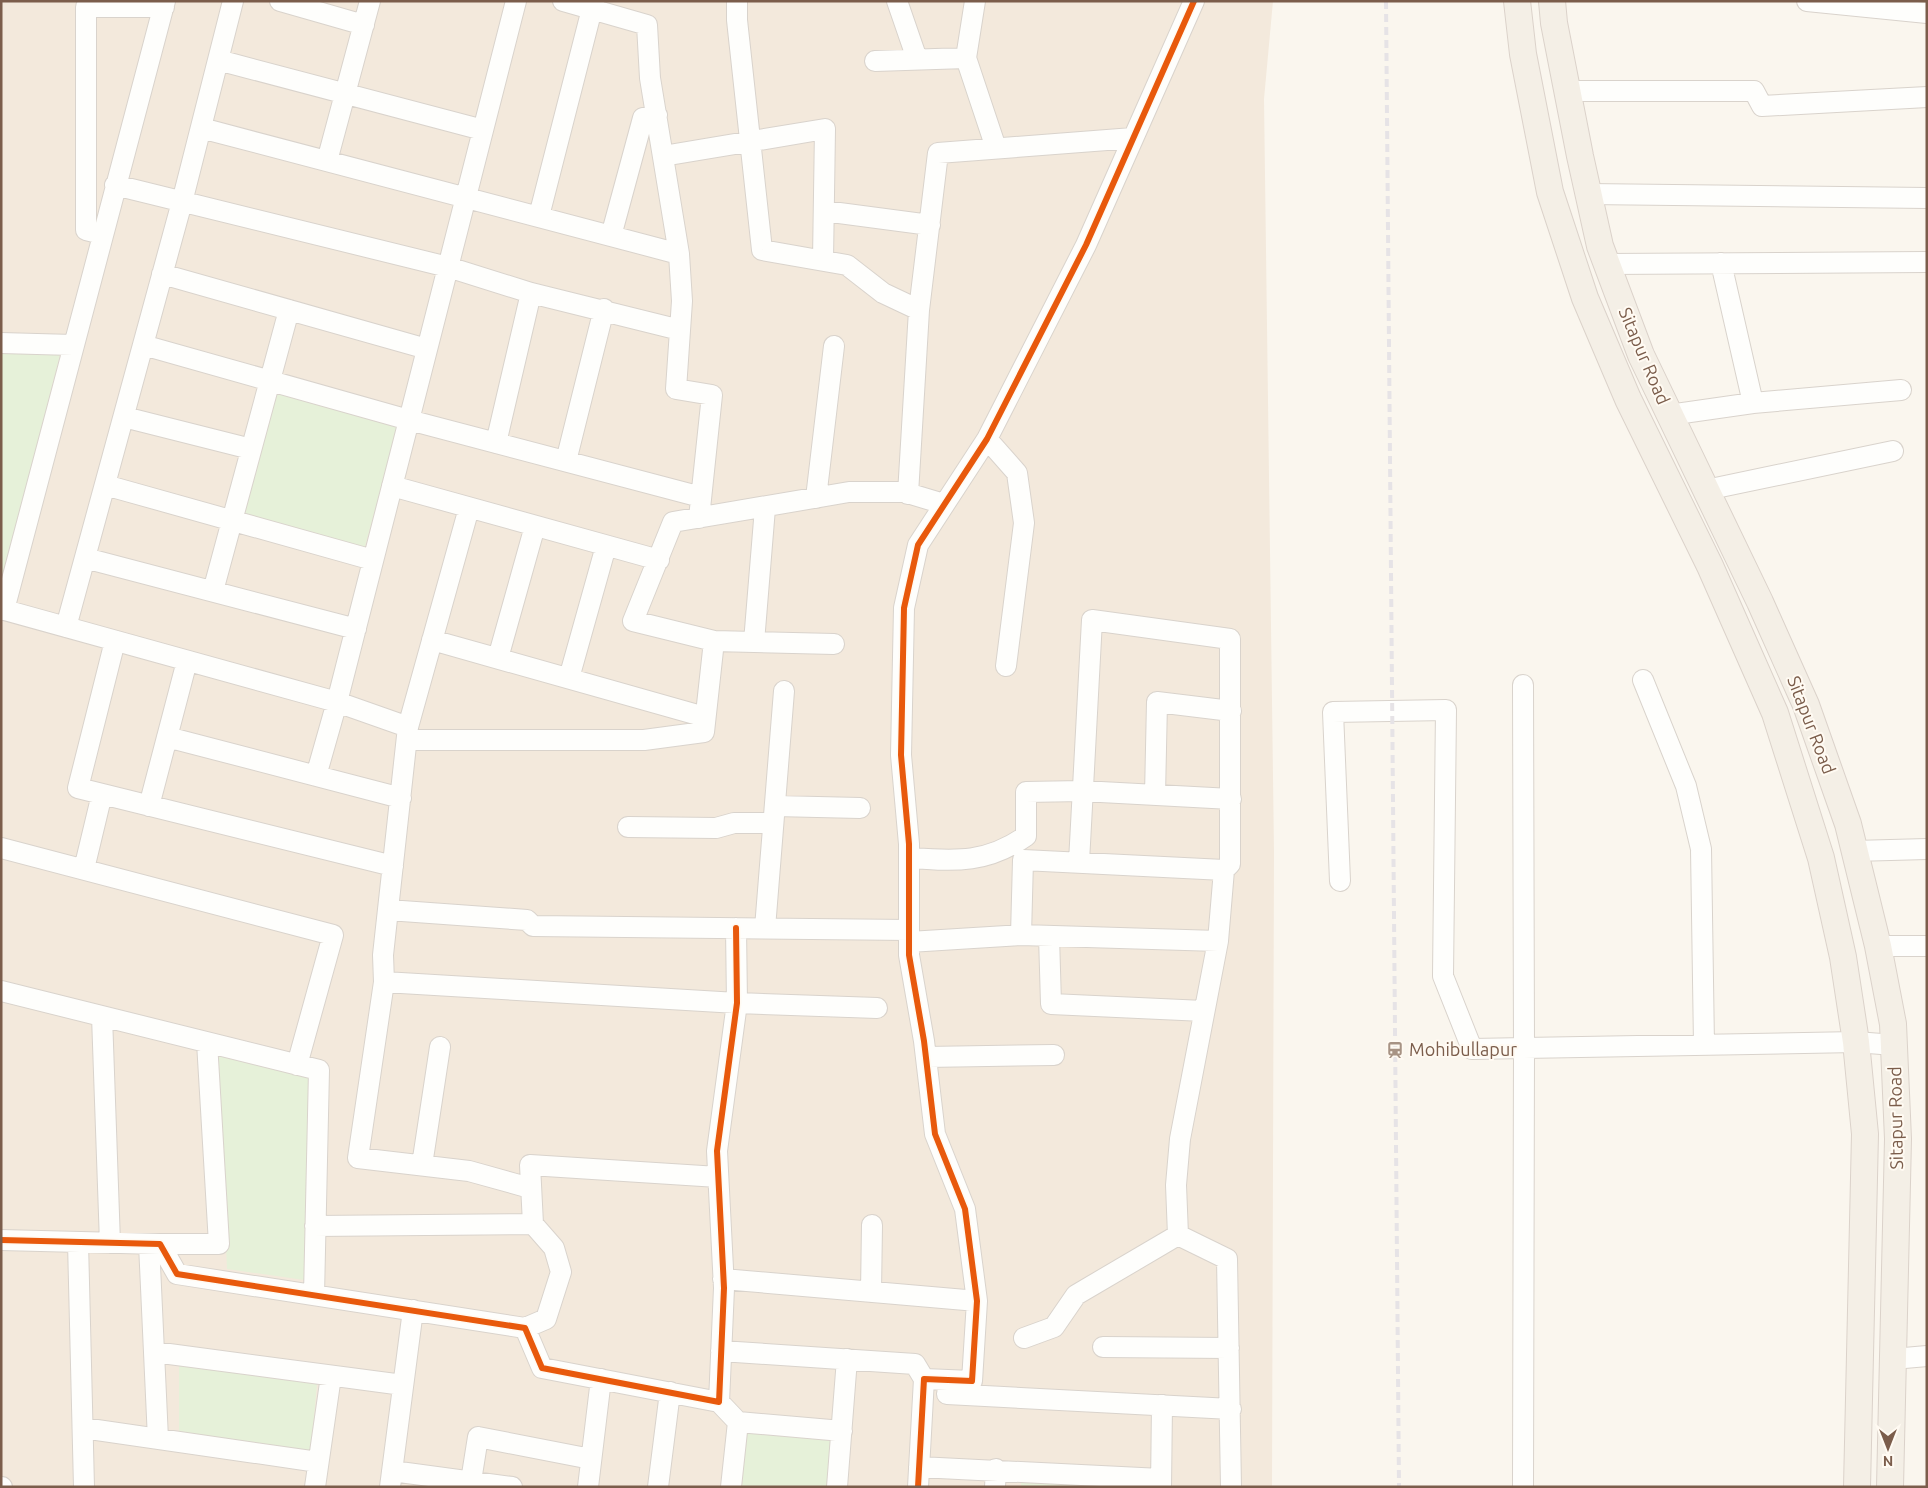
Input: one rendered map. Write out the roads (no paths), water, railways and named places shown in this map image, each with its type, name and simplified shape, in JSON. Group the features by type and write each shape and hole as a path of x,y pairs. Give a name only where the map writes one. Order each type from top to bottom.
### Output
{"main road":[{"name":"Sitapur Road","path":"1517,1 1523,54 1546,174 1585,298 1628,399 1710,566 1775,713 1821,858 1843,957 1856,1042 1865,1134 1857,1487"},
{"name":"Sitapur Road","path":"1552,1 1588,194 1600,246 1641,355 1760,602 1806,705 1848,824 1878,946 1893,1024 1898,1139 1890,1487"}],"street":[{"path":"66,627 182,202 233,1"},
{"path":"280,1 364,25"},
{"path":"327,161 370,1"},
{"path":"316,776 356,629 516,1"},
{"path":"563,1 593,5 647,25 650,78 679,254 682,301 676,389 712,395 699,518"},
{"path":"737,1 737,20 749,141 762,250 847,265 883,293 919,310"},
{"path":"897,1 917,59"},
{"path":"975,1 966,58 996,148"},
{"path":"923,1386 972,1382 977,1301 965,1209 936,1134 926,1057 909,955 909,858 901,755 904,608 918,545 986,439 1086,245 1194,1"},
{"path":"1807,1 1927,12"},
{"path":"102,234 86,230 86,7 165,4 3,610 337,702 408,733 644,740 704,732 714,641"},
{"path":"540,216 593,5"},
{"path":"875,61 966,58"},
{"path":"218,60 483,130"},
{"path":"1568,91 1754,91 1762,106 1927,97"},
{"path":"611,236 643,118 656,115"},
{"path":"201,128 466,196 679,254"},
{"path":"663,156 825,129 823,260"},
{"path":"908,494 919,310 938,152 1133,138"},
{"path":"116,185 448,267 531,293 604,309 680,330"},
{"path":"1588,194 1927,198"},
{"path":"824,211 930,225"},
{"path":"1607,264 1927,262"},
{"path":"1721,263 1753,403"},
{"path":"162,274 428,349"},
{"path":"496,443 531,293"},
{"path":"566,461 604,309"},
{"path":"212,592 288,310"},
{"path":"1,344 73,345"},
{"path":"143,345 409,420 701,497"},
{"path":"816,498 834,346"},
{"path":"1669,414 1753,403 1901,390"},
{"path":"124,417 251,450"},
{"path":"986,439 1017,473 1024,523 1006,666"},
{"path":"1706,490 1893,451"},
{"path":"105,485 373,560"},
{"path":"392,486 659,560"},
{"path":"834,644 714,641 633,621 673,522 765,508 849,492 908,494 944,504"},
{"path":"469,508 408,733 383,955 384,982 358,1158 469,1171 530,1188"},
{"path":"754,642 765,508"},
{"path":"498,658 535,526"},
{"path":"569,678 606,546"},
{"path":"85,558 356,629"},
{"path":"1079,862 1092,620 1230,639 1230,864 1224,870 1218,941 1180,1139 1176,1185 1178,1234"},
{"path":"432,640 705,717"},
{"path":"115,641 78,788 393,866"},
{"path":"149,806 187,661"},
{"path":"1643,680 1686,786 1701,849 1704,1045"},
{"path":"1522,686 1524,1048 1523,1487"},
{"path":"765,928 784,691"},
{"path":"1154,795 1157,702 1231,710"},
{"path":"1340,881 1333,712 1446,710 1443,976 1472,1049 1856,1042 1894,1045"},
{"path":"167,738 401,798"},
{"path":"909,858 942,860 980,858 1007,849 1026,836 1026,792 1082,791 1231,799"},
{"path":"84,869 102,794"},
{"path":"628,827 716,828 774,815 860,808"},
{"path":"1,848 333,935 297,1065"},
{"path":"1854,851 1927,849"},
{"path":"1021,935 1023,860 1224,870"},
{"path":"388,910 527,920 532,926 765,928 909,936 1021,935 1218,941"},
{"path":"719,1402 723,1279 717,1151 738,1002 736,928"},
{"path":"1050,936 1051,1004 1204,1011"},
{"path":"1878,946 1927,946"},
{"path":"384,982 877,1008"},
{"path":"1,991 319,1070 314,1295"},
{"path":"102,1016 110,1243"},
{"path":"1,1240 219,1244 207,1042"},
{"path":"422,1165 440,1047"},
{"path":"926,1057 1054,1055"},
{"path":"155,1244 177,1274 525,1328 546,1319 561,1272 554,1248 533,1224 530,1165 718,1177"},
{"path":"315,1226 533,1224"},
{"path":"871,1292 872,1225"},
{"path":"1178,1234 1227,1259 1231,1487"},
{"path":"1024,1338 1054,1327 1076,1295 1178,1234"},
{"path":"78,1242 84,1487"},
{"path":"155,1244 154,1352 158,1439"},
{"path":"723,1279 977,1301"},
{"path":"413,1310 391,1479 471,1481 512,1487"},
{"path":"525,1328 542,1368 719,1402 738,1422 842,1431"},
{"path":"1103,1346 1229,1348"},
{"path":"721,1351 915,1364 923,1386 918,1487"},
{"path":"154,1352 403,1385"},
{"path":"1893,1359 1927,1356"},
{"path":"838,1487 847,1360"},
{"path":"315,1487 331,1376"},
{"path":"588,1487 601,1379"},
{"path":"923,1386 1231,1409"},
{"path":"658,1487 670,1392"},
{"path":"919,1466 996,1478 1161,1483 1162,1405"},
{"path":"730,1487 738,1422"},
{"path":"83,1428 318,1462"},
{"path":"471,1481 478,1437 591,1459"}],"railway":[{"path":"1386,1 1399,1487"}],"place":[{"name":"Mohibullapur","path":"1395,1050"}]}
